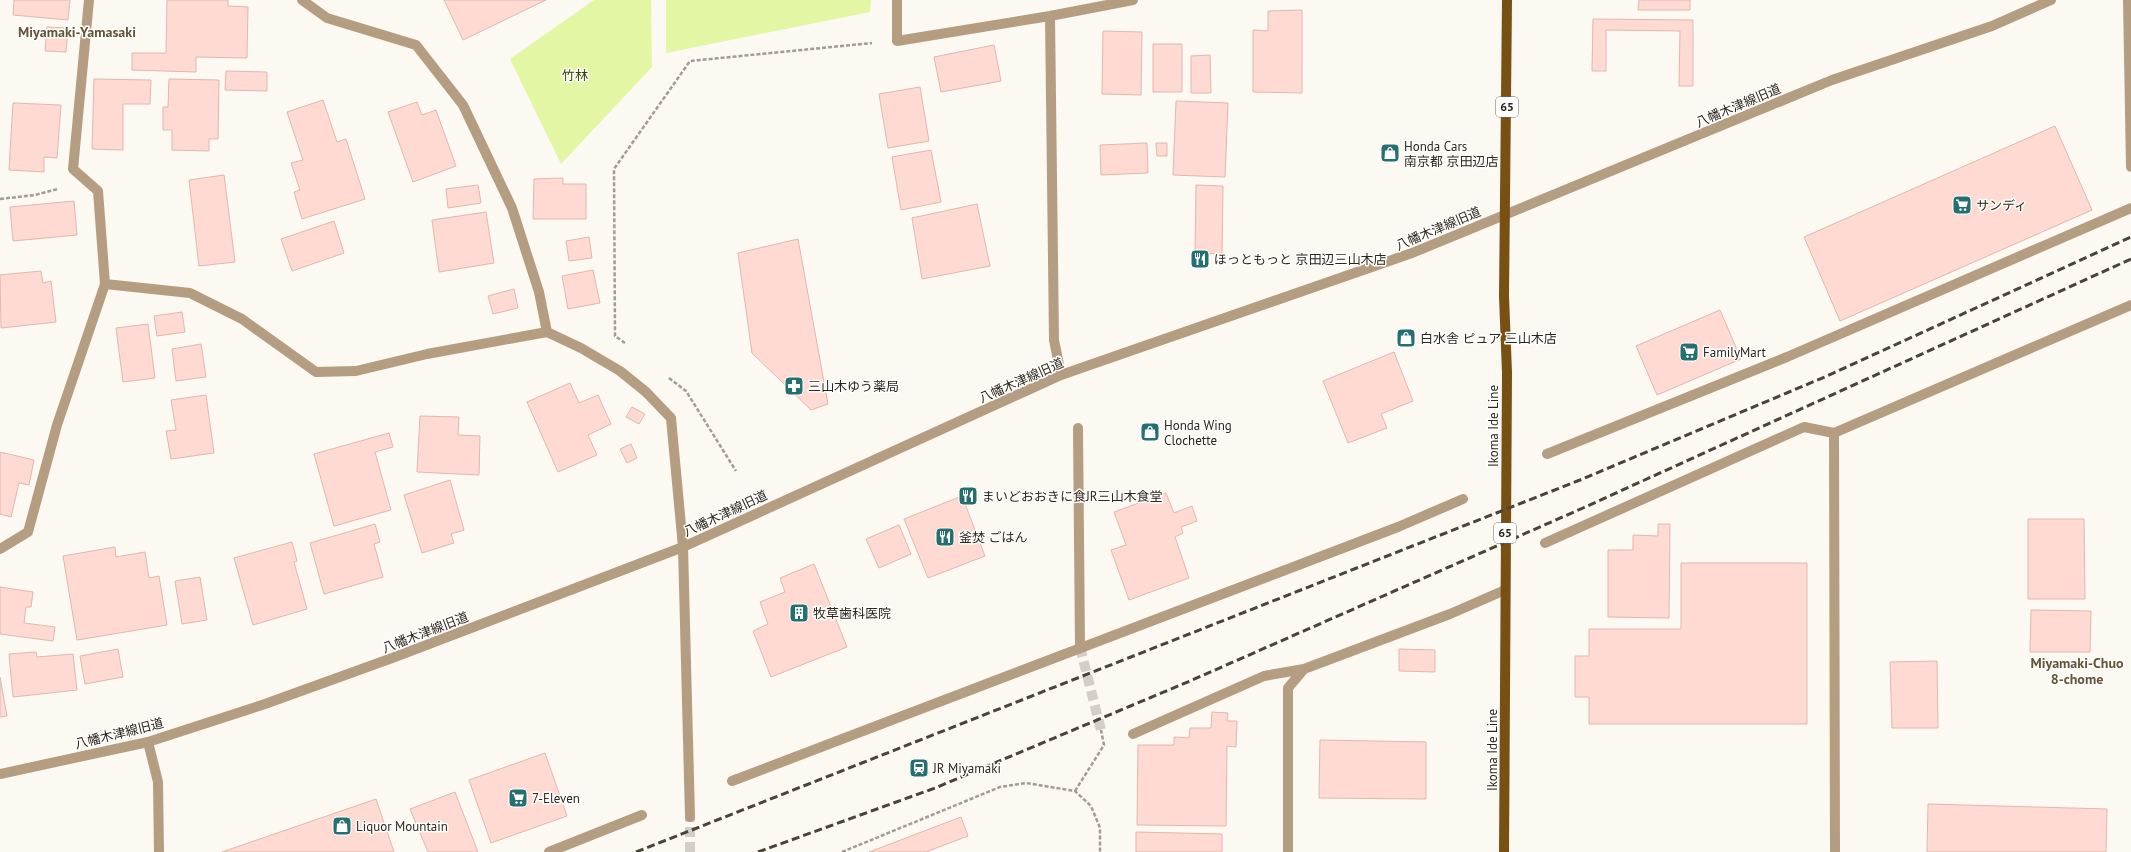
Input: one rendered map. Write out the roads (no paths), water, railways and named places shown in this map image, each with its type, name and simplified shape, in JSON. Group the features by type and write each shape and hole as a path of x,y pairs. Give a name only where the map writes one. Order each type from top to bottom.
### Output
{"main road":[{"name":"Ikoma Ide Line","path":"1504,852 1507,0"}],"street":[{"path":"0,549 28,532 58,425 105,284 98,191 73,169 89,0"},
{"path":"302,0 327,18 416,45 464,105 512,208 540,292 547,332"},
{"path":"897,0 897,41 1050,16 1133,0"},
{"name":"八幡木津線旧道","path":"0,774 148,742 265,704 337,678 682,547 1061,376 1412,253 1832,80 1992,26 2051,0"},
{"path":"2128,0 2131,167"},
{"path":"1050,16 1054,340 1061,376"},
{"path":"1547,454 1787,357 2131,208"},
{"path":"105,284 190,293 242,319 316,372 356,371 427,354 547,332 581,348 620,371 646,392 671,418 682,547 690,817"},
{"path":"1545,543 1804,427 1834,433 2131,305"},
{"path":"1078,428 1080,647"},
{"path":"1834,433 1835,852"},
{"path":"732,781 1390,530 1463,499"},
{"path":"1133,734 1264,676 1304,669 1456,611 1505,590"},
{"path":"1288,852 1288,688 1304,669"},
{"path":"148,742 158,782 159,852"},
{"path":"549,852 642,815"}],"tunnel":[{"path":"1080,647 1101,730"},
{"path":"690,817 690,852"}],"railway":[{"path":"636,852 1580,480 1827,376 2131,237"},
{"path":"758,852 935,788 1190,681 1583,508 2131,259"}],"place":[{"name":"Honda Cars 南京都 京田辺店","path":"1390,153"},
{"name":"サンディ","path":"1962,205"},
{"name":"ほっともっと 京田辺三山木店","path":"1200,259"},
{"name":"白水舎 ピュア 三山木店","path":"1406,338"},
{"name":"FamilyMart","path":"1689,352"},
{"name":"三山木ゆう薬局","path":"794,386"},
{"name":"Honda Wing Clochette","path":"1150,432"},
{"name":"まいどおおきに食JR三山木食堂","path":"968,496"},
{"name":"釜焚 ごはん","path":"945,537"},
{"name":"牧草歯科医院","path":"799,613"},
{"name":"JR Miyamaki","path":"919,768"},
{"name":"7-Eleven","path":"518,798"},
{"name":"Liquor Mountain","path":"342,826"}],"district":[{"name":"Miyamaki-Yamasaki","path":"77,32"},
{"name":"Miyamaki-Chuo 8-chome","path":"2077,672"}],"park label":[{"name":"竹林","path":"575,75"}]}
